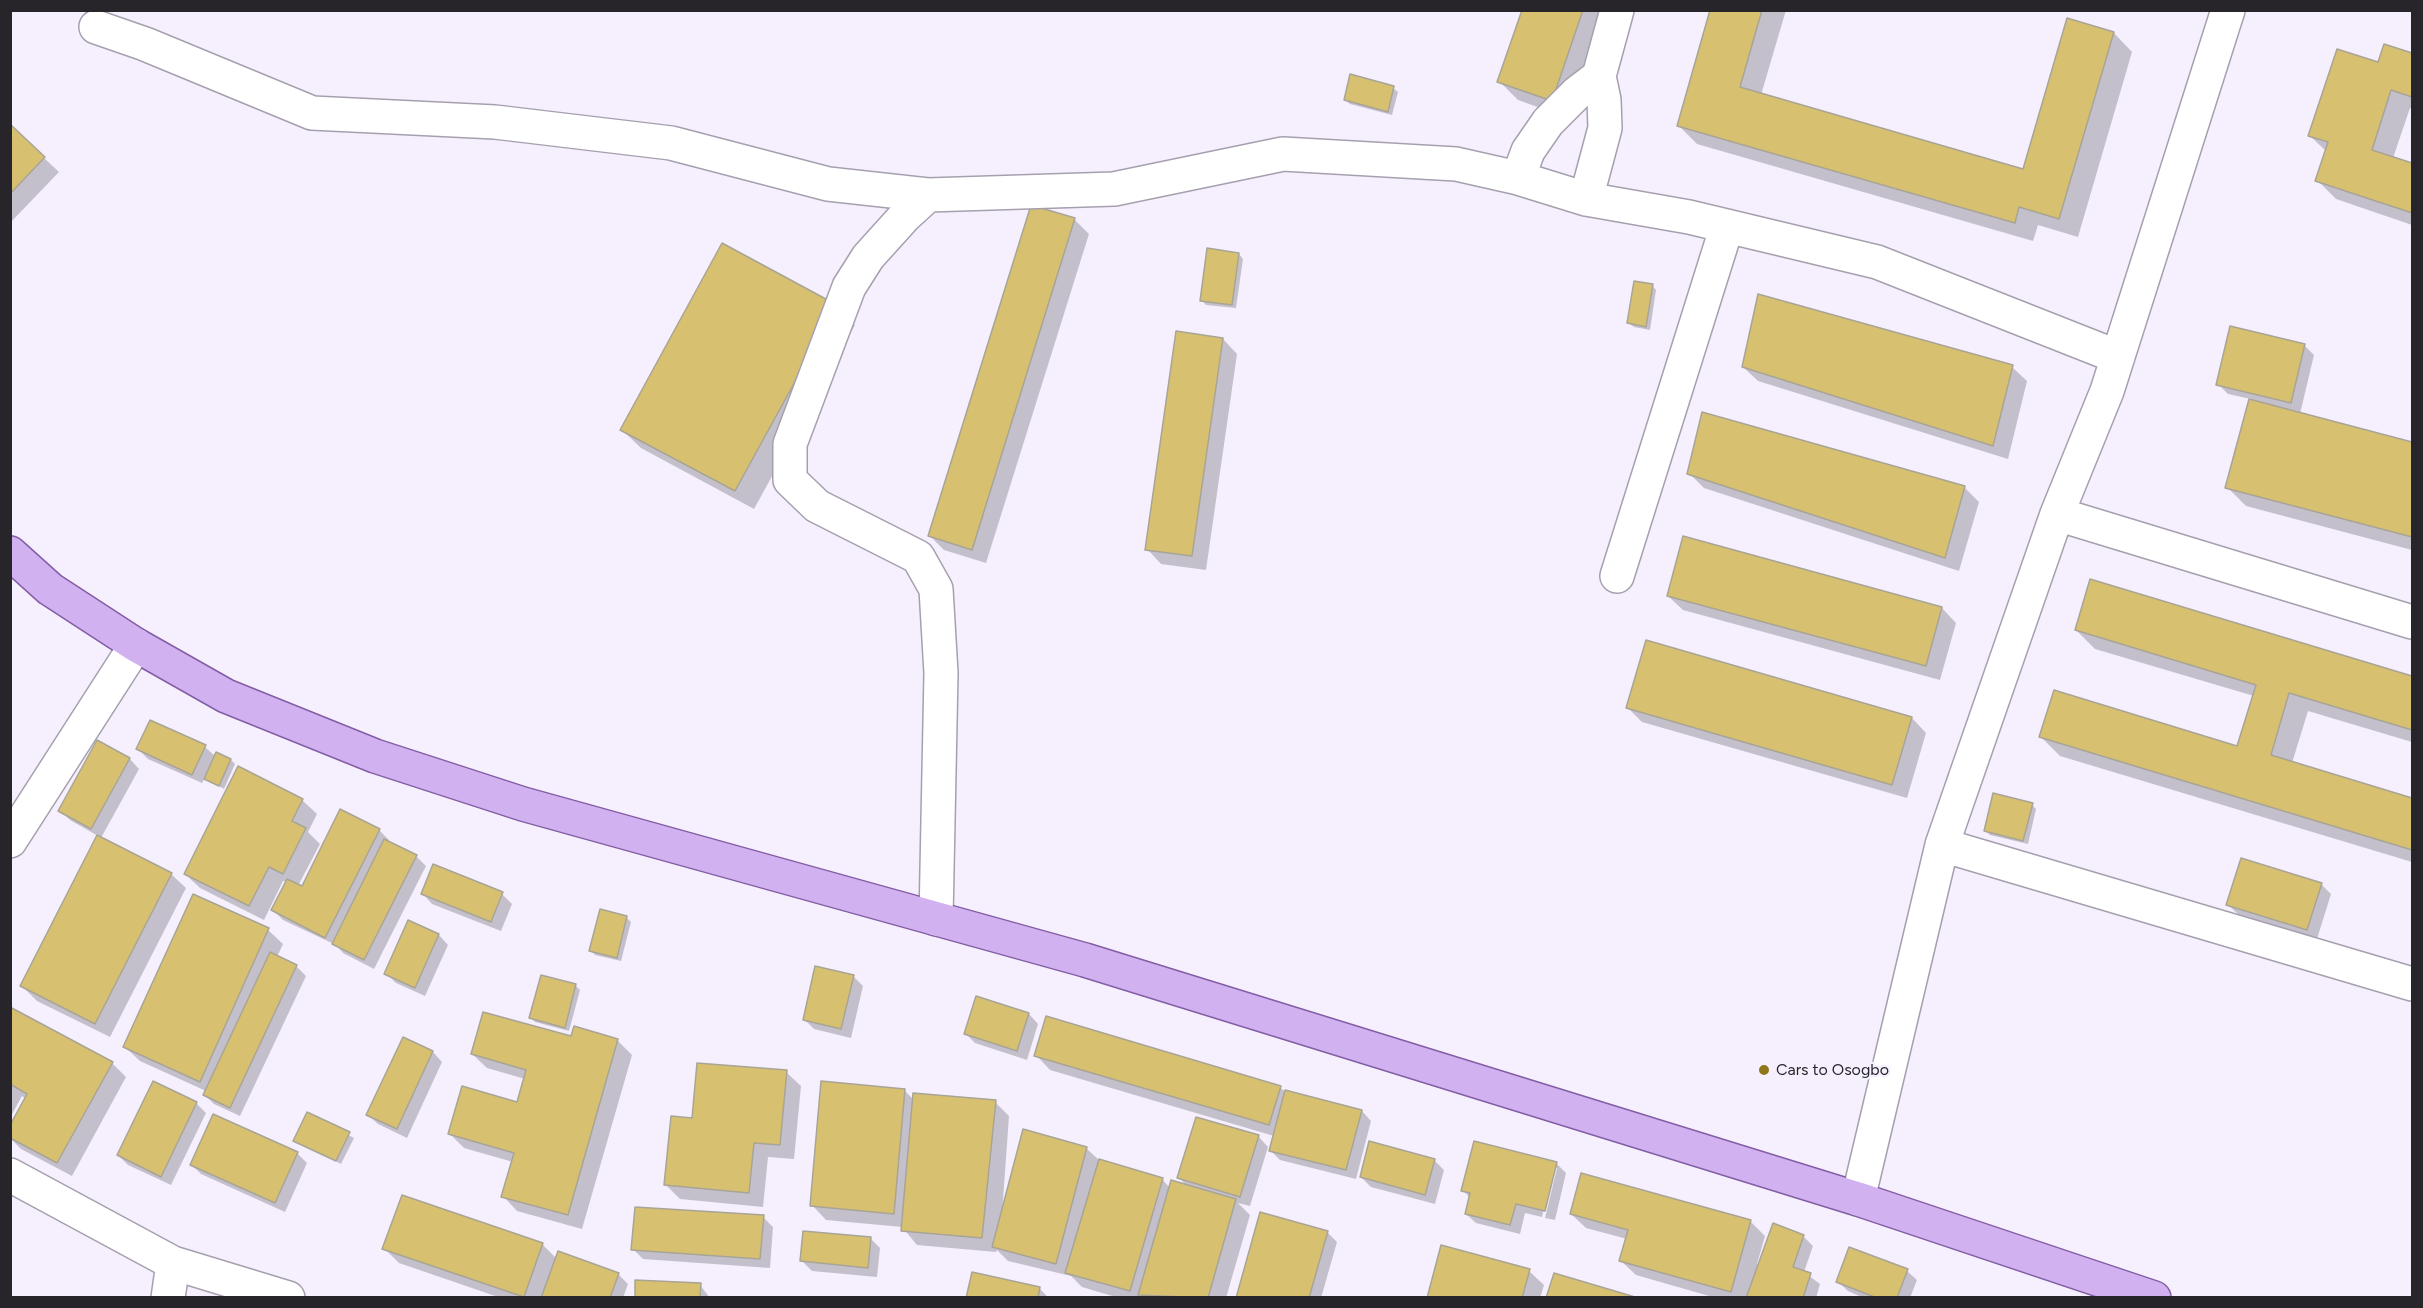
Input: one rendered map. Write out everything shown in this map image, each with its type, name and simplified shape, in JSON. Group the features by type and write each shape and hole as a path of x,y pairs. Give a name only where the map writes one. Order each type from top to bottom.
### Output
{"main road":[{"path":"10,553 50,589 136,645 226,696 375,756 523,804 1107,967 1858,1199 2098,1289 2154,1298"}],"street":[{"path":"1586,199 1605,128 1604,100 1599,76 1617,10"},
{"path":"1858,1199 1942,844 2057,514 2118,357 2228,10"},
{"path":"96,27 145,44 312,113 495,122 671,143 828,184 928,195 1114,189 1283,154 1456,164 1518,178 1586,199 1727,226 1877,262 2118,357"},
{"path":"1518,178 1528,151 1548,122 1578,92 1599,76"},
{"path":"928,195 904,216 868,257 849,287 790,444 790,480 818,506 918,557 936,589 941,673 936,919"},
{"path":"1617,576 1727,226"},
{"path":"2057,514 2412,622"},
{"path":"10,841 136,645"},
{"path":"1942,844 2412,984"},
{"path":"10,1175 173,1263 288,1298"},
{"path":"168,1298 173,1263"}],"building":[{"path":"1522,10 1583,10 1552,101 1497,82"},
{"path":"1710,10 1762,10 1740,87 2023,169 2067,18 2114,32 2059,219 2019,207 2015,223 1677,126"},
{"path":"2384,44 2412,53 2412,97 2391,90 2372,150 2412,163 2412,213 2315,181 2328,142 2308,136 2337,49 2378,62"},
{"path":"1350,74 1394,86 1388,112 1344,100"},
{"path":"10,124 45,157 10,194"},
{"path":"1031,205 1075,218 972,550 928,536"},
{"path":"722,243 837,305 735,491 620,430"},
{"path":"1207,248 1239,253 1232,305 1200,301"},
{"path":"1634,281 1653,284 1646,327 1627,323"},
{"path":"1758,294 2013,365 1993,446 1742,367"},
{"path":"2230,326 2305,344 2291,403 2216,385"},
{"path":"1176,331 1223,338 1192,556 1145,550"},
{"path":"2249,399 2412,442 2412,537 2225,488"},
{"path":"1702,412 1965,486 1945,558 1687,474"},
{"path":"1683,536 1942,607 1926,666 1667,596"},
{"path":"2090,579 2412,676 2412,730 2289,693 2271,755 2412,798 2412,850 2039,737 2054,690 2237,746 2256,685 2075,630"},
{"path":"1646,640 1912,717 1892,785 1626,708"},
{"path":"150,720 206,745 192,775 136,749"},
{"path":"97,740 130,758 91,829 58,811"},
{"path":"216,752 231,759 219,786 204,779"},
{"path":"238,766 303,799 292,821 306,828 283,874 269,867 249,906 184,874"},
{"path":"1993,793 2033,803 2023,841 1984,831"},
{"path":"340,809 380,829 325,938 271,910 287,879 302,886"},
{"path":"97,835 172,873 95,1024 20,986"},
{"path":"384,839 417,855 364,960 332,944"},
{"path":"2241,858 2322,883 2307,930 2226,905"},
{"path":"433,864 503,892 491,922 421,894"},
{"path":"193,894 269,928 200,1082 123,1047"},
{"path":"600,909 627,916 617,958 589,951"},
{"path":"408,920 439,934 415,988 384,974"},
{"path":"270,952 297,965 230,1108 203,1095"},
{"path":"815,966 854,975 841,1029 803,1020"},
{"path":"541,975 576,984 565,1028 529,1018"},
{"path":"976,996 1029,1013 1017,1051 964,1034"},
{"path":"10,1007 113,1062 57,1163 10,1138 10,1125 27,1094 10,1084"},
{"path":"483,1012 571,1036 574,1026 618,1039 568,1215 501,1197 514,1153 448,1134 462,1086 517,1102 526,1070 471,1054"},
{"path":"1046,1016 1281,1086 1269,1125 1034,1056"},
{"path":"403,1037 433,1051 397,1129 366,1115"},
{"path":"697,1063 787,1070 780,1145 754,1143 749,1193 664,1185 671,1116 692,1118"},
{"path":"153,1081 197,1102 161,1177 117,1155"},
{"path":"821,1081 905,1089 894,1214 810,1206"},
{"path":"1285,1090 1362,1110 1346,1170 1269,1151"},
{"path":"913,1093 996,1100 982,1238 901,1231"},
{"path":"307,1112 350,1132 336,1161 293,1141"},
{"path":"213,1114 298,1152 275,1203 190,1165"},
{"path":"1196,1117 1259,1135 1240,1197 1177,1178"},
{"path":"1023,1129 1087,1147 1056,1264 992,1247"},
{"path":"1369,1141 1435,1159 1425,1195 1360,1177"},
{"path":"1474,1141 1557,1162 1545,1211 1516,1204 1510,1225 1465,1214 1470,1193 1461,1191"},
{"path":"1099,1159 1163,1178 1130,1291 1065,1273"},
{"path":"1581,1173 1751,1220 1731,1292 1619,1261 1628,1230 1570,1214"},
{"path":"1171,1180 1236,1199 1208,1298 1138,1295"},
{"path":"402,1195 543,1243 524,1297 382,1249"},
{"path":"635,1207 764,1215 760,1259 631,1250"},
{"path":"1260,1212 1328,1231 1309,1298 1236,1298"},
{"path":"1773,1223 1804,1235 1793,1267 1811,1273 1803,1298 1746,1298"},
{"path":"803,1231 871,1237 868,1268 800,1261"},
{"path":"1441,1245 1530,1269 1522,1298 1427,1298"},
{"path":"1849,1247 1908,1269 1897,1298 1877,1298 1836,1282"},
{"path":"558,1251 619,1273 610,1298 541,1298"},
{"path":"972,1272 1040,1287 1038,1298 966,1298"},
{"path":"1554,1273 1635,1297 1635,1298 1546,1298"},
{"path":"635,1280 701,1283 700,1298 635,1298"}],"place":[{"name":"Cars to Osogbo","path":"1764,1070"}]}
